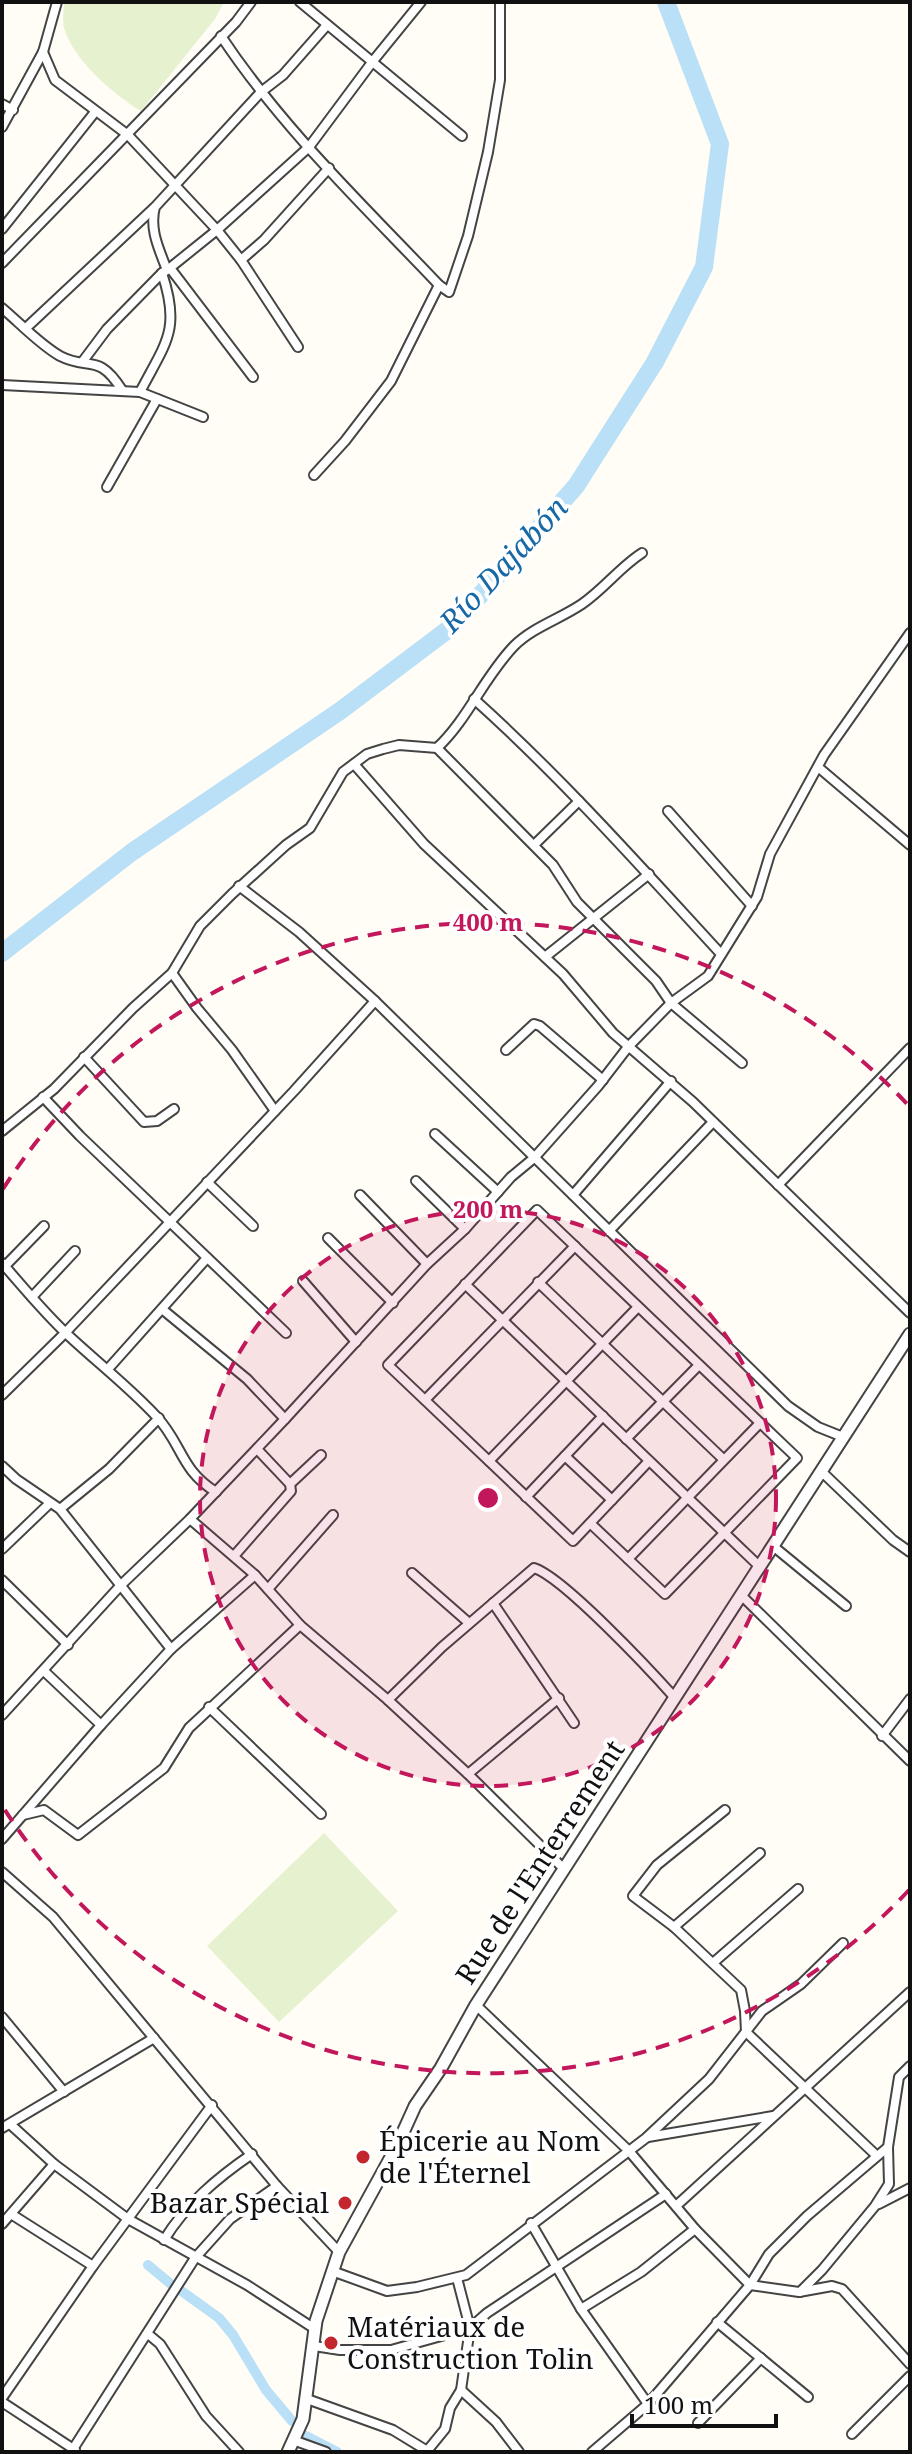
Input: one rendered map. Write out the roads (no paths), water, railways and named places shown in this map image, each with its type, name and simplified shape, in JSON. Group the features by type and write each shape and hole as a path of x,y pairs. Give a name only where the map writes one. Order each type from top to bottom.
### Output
{"street":[{"path":"2,127 43,52 57,2"},
{"path":"2,263 128,135 251,2"},
{"path":"300,2 462,136"},
{"path":"83,361 107,329 167,270 217,230 309,147 421,2"},
{"path":"221,36 261,92 309,147 446,291 452,290 488,152 500,80 500,2"},
{"path":"26,328 155,207 327,25"},
{"path":"43,52 55,80 128,135 217,230 241,260 298,347"},
{"path":"2,104 13,110"},
{"path":"2,229 95,112"},
{"path":"241,260 264,240 329,168"},
{"path":"140,392 172,324 167,270 154,234 155,207"},
{"path":"167,270 253,377"},
{"path":"314,475 345,441 391,381 439,285"},
{"path":"2,308 64,358 101,365 122,390"},
{"path":"2,385 140,392 203,417"},
{"path":"107,487 157,399"},
{"path":"437,748 514,646 581,605 623,565 642,553"},
{"path":"2,1715 121,1585 257,1449 427,1264 534,1158 628,1047 671,1003 708,976 752,906 762,885 770,854 818,767 910,633"},
{"path":"474,699 579,801 721,954"},
{"path":"2,1131 54,1089 172,973 200,926 239,886 310,828 343,772 367,754 399,745 437,748 553,865 577,902 656,981 671,1003 742,1063"},
{"path":"354,764 424,844 545,957 628,1047 671,1081 910,1313"},
{"path":"818,767 910,845"},
{"path":"534,845 579,801"},
{"path":"668,811 752,906"},
{"path":"545,957 649,874"},
{"path":"239,886 299,932 375,1001 788,1406 818,1427 843,1437"},
{"path":"172,973 275,1111"},
{"path":"2,1395 65,1333 375,1001"},
{"path":"506,1050 534,1024 603,1080"},
{"path":"778,1185 910,1048"},
{"path":"84,1057 144,1122 157,1121 174,1109"},
{"path":"573,1195 671,1081"},
{"path":"43,1097 168,1222 286,1333"},
{"path":"609,1231 713,1122"},
{"path":"435,1134 498,1192"},
{"path":"416,1181 465,1229"},
{"path":"207,1182 253,1226"},
{"path":"360,1195 427,1264"},
{"path":"590,1523 665,1594 797,1458 537,1210 388,1365 573,1541 590,1523 649,1461"},
{"path":"44,1226 4,1265 65,1333 159,1418 185,1466 200,1483 216,1492"},
{"path":"328,1238 393,1303"},
{"path":"425,1400 575,1246"},
{"path":"32,1297 75,1251"},
{"path":"108,1369 207,1258"},
{"path":"303,1281 356,1342"},
{"path":"538,1282 723,1459"},
{"path":"465,1284 760,1567"},
{"path":"489,1461 638,1307"},
{"path":"162,1309 247,1379 285,1419"},
{"name":"Rue de l'Enterrement","path":"288,2452 303,2419 315,2329 332,2271 415,2106 441,2068 476,2005 910,1334"},
{"path":"626,1439 699,1365"},
{"path":"526,1497 603,1416"},
{"path":"60,1509 109,1469 159,1418"},
{"path":"628,1559 760,1423"},
{"path":"234,1556 291,1491 290,1484 257,1449"},
{"path":"290,1484 321,1455"},
{"path":"565,1456 612,1500"},
{"path":"2,1466 60,1509 171,1649"},
{"path":"821,1471 893,1540 910,1552"},
{"path":"2,1549 50,1503"},
{"path":"268,1589 333,1515"},
{"path":"190,1519 255,1575 300,1625 468,1774 564,1869"},
{"path":"773,1546 846,1606"},
{"path":"388,1700 469,1623 534,1568 545,1571 646,1665 675,1698"},
{"path":"412,1573 469,1623"},
{"path":"2,1839 171,1649 255,1575"},
{"path":"2,1580 68,1645"},
{"path":"741,1595 910,1761"},
{"path":"493,1603 574,1723"},
{"path":"23,1815 44,1810 78,1835 164,1768 189,1728 300,1625"},
{"path":"44,1671 101,1725"},
{"path":"468,1774 559,1698"},
{"path":"882,1736 910,1699"},
{"path":"209,1707 321,1814"},
{"path":"725,1810 657,1865 633,1896 674,1927 741,1990 746,2032 877,2156"},
{"path":"674,1927 760,1853"},
{"path":"2,1872 53,1917 277,2186 339,2252"},
{"path":"713,1963 798,1889"},
{"path":"332,2271 387,2291 457,2278 486,2261 503,2244 646,2138 709,2079 762,2011 801,1984 843,1943"},
{"path":"676,2206 910,1992"},
{"path":"476,2005 629,2151 695,2229 750,2285 799,2292 832,2286 842,2289 910,2364"},
{"path":"2,2017 64,2092"},
{"path":"154,2038 6,2126 128,2219 247,2285 315,2329"},
{"path":"799,2292 822,2270 875,2206 889,2184 888,2147 899,2077 910,2066"},
{"path":"212,2105 93,2266 2,2400 75,2450 195,2258 230,2219 277,2186"},
{"path":"646,2138 774,2115"},
{"path":"592,2452 648,2404 750,2285 769,2254 807,2216 888,2147"},
{"path":"164,2240 178,2217 195,2200 223,2174 252,2154"},
{"path":"2,2224 54,2164"},
{"path":"875,2206 910,2188"},
{"path":"314,2346 340,2350 391,2350 470,2328 487,2313 666,2194"},
{"path":"11,2214 93,2266"},
{"path":"531,2223 581,2309 648,2404"},
{"path":"581,2309 641,2272 695,2229"},
{"path":"307,2399 393,2430 428,2451 445,2429 450,2408 461,2390 470,2328 457,2278"},
{"path":"717,2322 808,2397"},
{"path":"148,2334 160,2344 206,2416 239,2452"},
{"path":"698,2423 761,2358"},
{"path":"852,2434 910,2376"},
{"path":"461,2390 496,2422 519,2452"},
{"path":"293,2440 326,2452"}],"waterway":[{"name":"Río Dajabón","path":"2,953 132,852 340,711 454,625 576,486 655,362 704,267 720,144 666,2"},
{"path":"148,2265 172,2285"},
{"path":"180,2290 219,2318 233,2335 266,2390 292,2421"},
{"path":"306,2436 337,2452"}],"place":[{"name":"Épicerie au Nom de l'Éternel","path":"363,2157"},
{"name":"Bazar Spécial","path":"345,2203"},
{"name":"Matériaux de Construction Tolin","path":"331,2343"}]}
